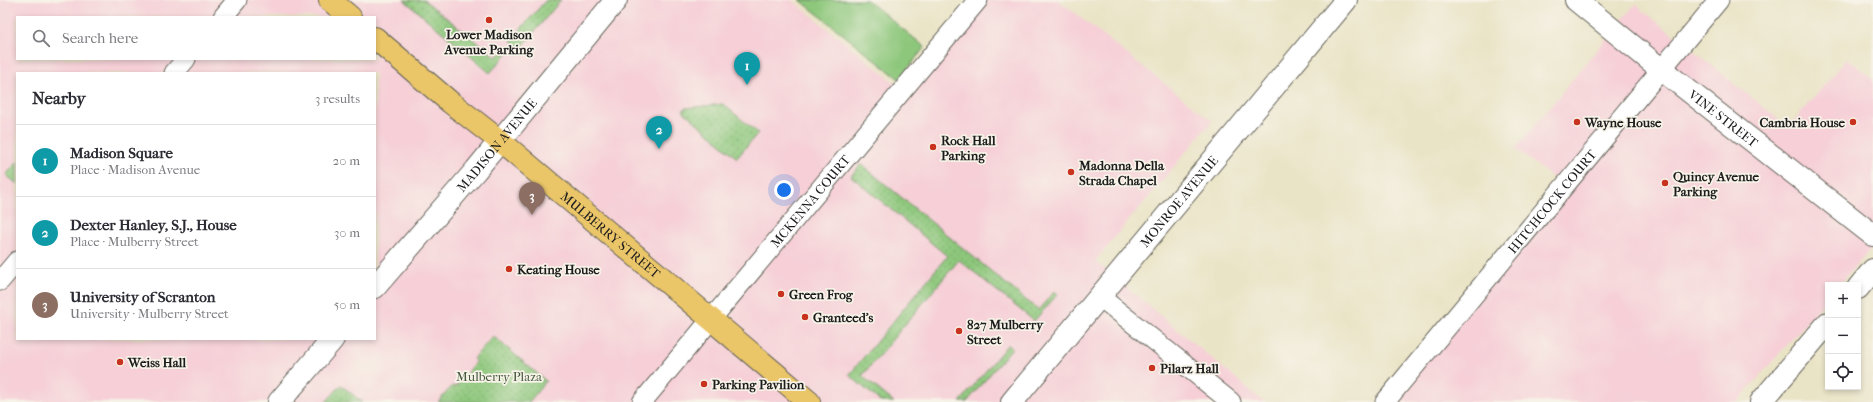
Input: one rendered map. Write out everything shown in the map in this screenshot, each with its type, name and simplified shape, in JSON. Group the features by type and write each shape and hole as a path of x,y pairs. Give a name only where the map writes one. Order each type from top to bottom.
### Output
{"main road":[{"path":"330,0 349,16"},
{"name":"MULBERRY STREET","path":"376,39 450,102 500,140 809,402"}],"street":[{"name":"MADISON AVENUE","path":"376,286 616,0"},
{"name":"MONROE AVENUE","path":"1012,402 1346,0"},
{"name":"VINE STREET","path":"1576,0 1662,70 1873,235"},
{"path":"1861,284 1873,270"},
{"path":"1761,402 1825,327"},
{"path":"279,402 332,340"}],"lane":[{"path":"224,16 237,0"},
{"name":"MCKENNA COURT","path":"642,402 978,0"},
{"name":"HITCHCOCK COURT","path":"1385,402 1719,0"},
{"path":"175,72 185,60"},
{"path":"0,281 16,262"},
{"path":"1099,296 1230,402"}],"shaded area":[{"path":"0,0 792,0 899,86 971,0 1058,0 1212,121 1095,261 1264,402 0,402"},
{"path":"1635,4 1788,127 1847,59 1873,79 1873,246 1842,282 1825,282 1825,301 1737,402 1392,402 1569,190 1515,149"}],"green space":[{"path":"404,0 424,0 496,57 505,47 509,51 490,73"},
{"path":"546,0 561,0 521,48 511,40"},
{"path":"800,0 867,0 925,47 899,79"},
{"path":"723,104 758,133 737,158 683,111 685,108"},
{"path":"16,163 16,183 6,175"},
{"path":"861,164 1038,310 1054,292 1058,294 1034,321 959,260 862,376 894,402 881,402 849,375 947,256 851,176"},
{"name":"Mulberry Plaza","path":"493,336 546,381 529,402 438,402 452,386 455,387 476,362 473,359"},
{"path":"1008,344 1012,348 967,402 960,402"},
{"path":"341,385 362,402 326,402"}],"place":[{"name":"Lower Madison Avenue Parking","path":"489,20"},
{"name":"Madison Square","path":"747,85"},
{"name":"Wayne House","path":"1577,122"},
{"name":"Cambria House","path":"1853,122"},
{"name":"Rock Hall Parking","path":"933,147"},
{"name":"Dexter Hanley, S.J., House","path":"659,149"},
{"name":"Madonna Della Strada Chapel","path":"1071,172"},
{"name":"Quincy Avenue Parking","path":"1665,183"},
{"name":"University of Scranton","path":"532,215"},
{"name":"Keating House","path":"509,269"},
{"name":"Green Frog","path":"781,294"},
{"name":"Granteed's","path":"805,317"},
{"name":"827 Mulberry Street","path":"959,331"},
{"name":"Weiss Hall","path":"120,362"},
{"name":"Pilarz Hall","path":"1152,368"},
{"name":"Parking Pavilion","path":"704,384"}]}
